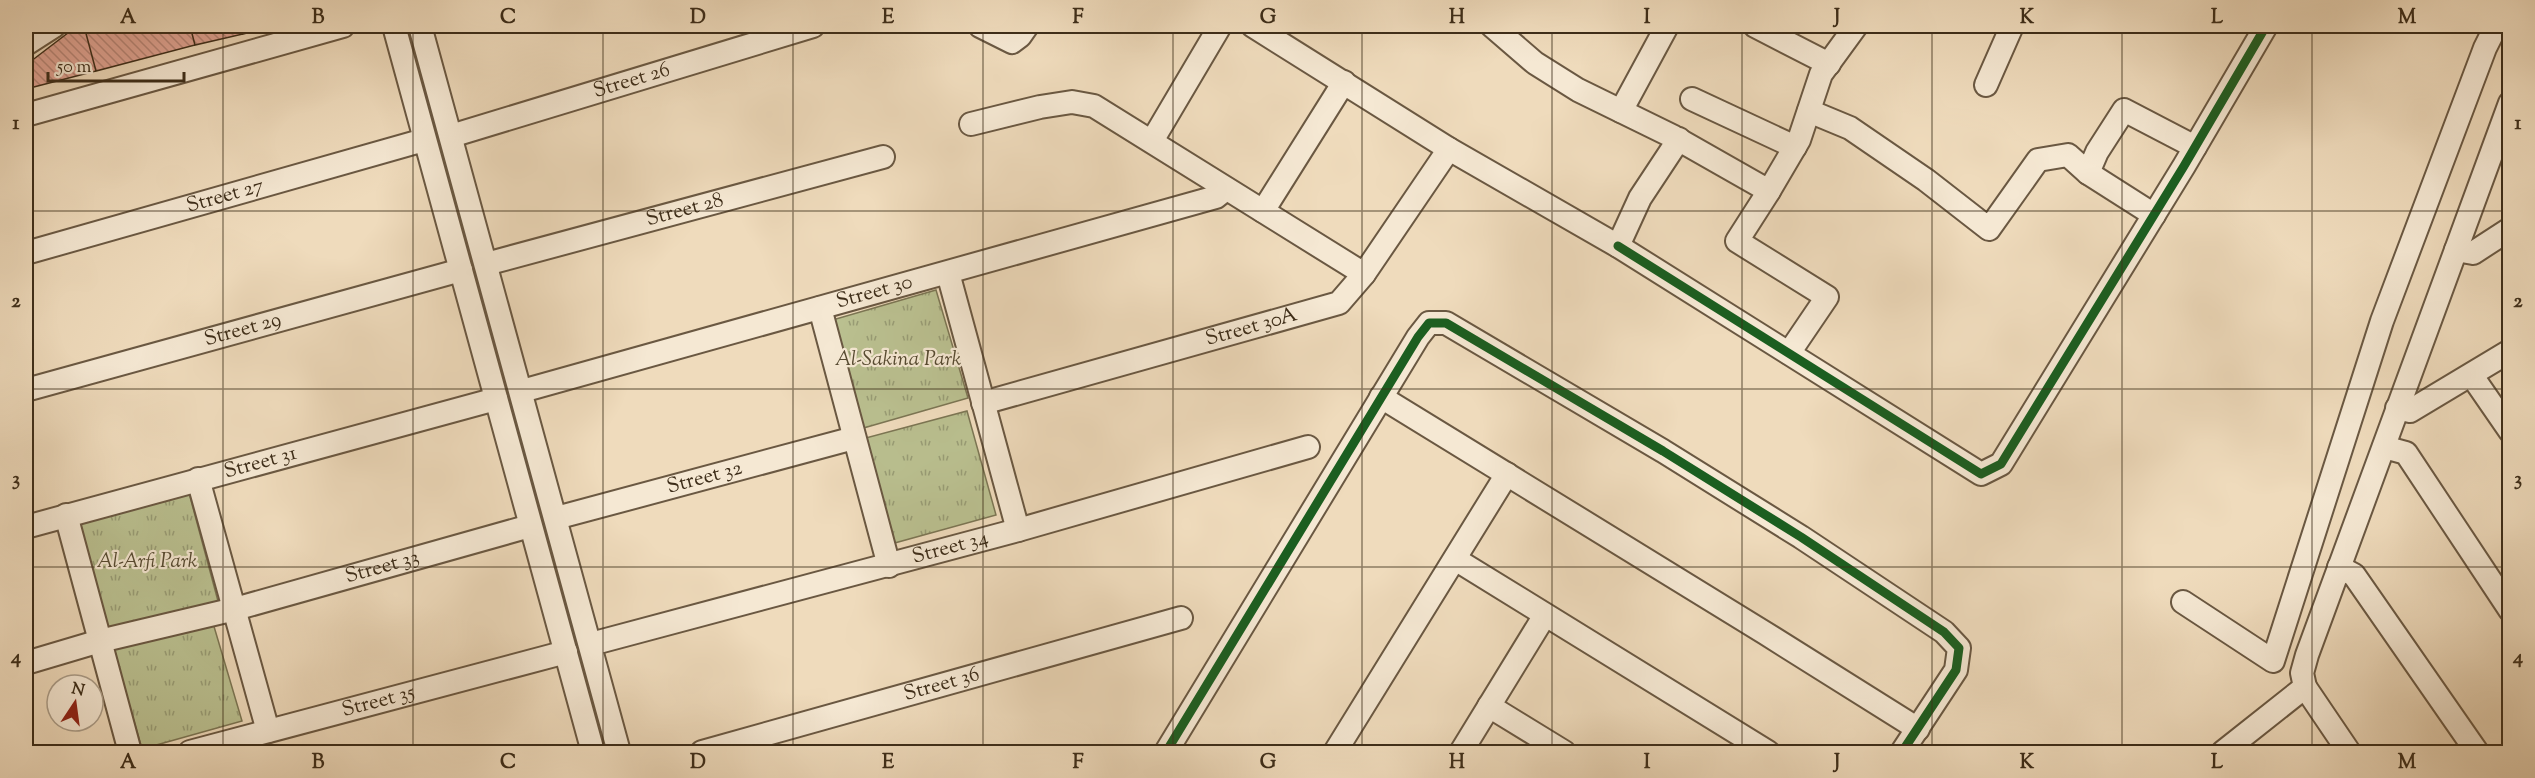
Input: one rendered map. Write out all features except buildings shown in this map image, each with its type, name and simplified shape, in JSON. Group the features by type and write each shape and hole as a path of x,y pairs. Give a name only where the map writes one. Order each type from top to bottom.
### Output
{"street":[{"path":"26,44 54,26"},
{"path":"26,115 344,26"},
{"path":"394,26 593,753"},
{"path":"420,26 620,753"},
{"name":"Street 26","path":"451,136 813,26"},
{"path":"980,26 1012,42 1027,26"},
{"path":"1152,141 1220,26"},
{"path":"1253,26 1449,149 1618,246 1981,474 2001,464 2196,147 2266,26"},
{"path":"1492,26 1535,63 1578,90 1678,139 1769,191"},
{"path":"1621,111 1667,26"},
{"path":"1755,26 1828,64"},
{"path":"1789,353 1827,297 1737,241 1795,147 1821,74 1856,26"},
{"path":"1986,85 2012,26"},
{"path":"2183,602 2273,662 2382,321 2485,48 2496,26"},
{"path":"1263,211 1344,82"},
{"path":"1692,99 1795,147"},
{"path":"971,124 1040,107 1072,102 1094,106 1364,274"},
{"path":"2349,753 2305,687 2302,673 2304,663 2510,103"},
{"path":"2088,173 2097,152 2124,110 2196,147"},
{"path":"1809,111 1850,128 1926,180 1989,230 2038,160 2068,155 2088,173 2154,215"},
{"path":"1618,246 1640,198 1678,139"},
{"name":"Street 27","path":"26,253 424,140"},
{"name":"Street 30A","path":"983,404 1339,303 1364,274 1449,149"},
{"name":"Street 28","path":"486,264 883,157"},
{"name":"Street 30","path":"522,391 1216,197 1226,189"},
{"path":"2456,250 2473,253 2510,229"},
{"name":"Street 29","path":"26,390 461,270"},
{"path":"948,273 1018,530"},
{"path":"820,308 889,566"},
{"path":"1166,753 1381,397 1429,323 1446,323 1664,450 1811,543 1944,632 1959,648 1956,670 1902,753"},
{"path":"2397,408 2410,411 2472,376 2510,351"},
{"path":"485,360 511,353"},
{"path":"2472,376 2510,431"},
{"path":"1381,397 1918,729"},
{"name":"Street 31","path":"26,527 496,399"},
{"name":"Street 32","path":"556,518 854,438"},
{"name":"Street 34","path":"591,644 889,566 1308,447"},
{"path":"2384,447 2406,453 2510,610"},
{"path":"1335,753 1507,474"},
{"path":"198,479 268,731"},
{"path":"66,516 130,753"},
{"name":"Street 33","path":"26,663 100,641 235,609 530,526"},
{"path":"1455,559 1768,753"},
{"path":"2339,567 2354,575 2477,753"},
{"path":"1461,753 1545,615"},
{"name":"Street 36","path":"702,753 1181,618"},
{"name":"Street 35","path":"190,753 566,652"},
{"path":"2227,751 2305,687"},
{"path":"1489,706 1564,753"}],"green space":[{"name":"Al-Sakina Park","path":"936,290 968,398 860,429 829,321"},
{"path":"967,411 996,515 891,544 862,439"},
{"name":"Al-Arfi Park","path":"189,493 218,601 108,630 78,523"},
{"path":"210,613 242,721 142,749 111,641"}],"cycle path":[{"path":"1618,246 1981,474 2001,464 2184,166 2266,26"},
{"path":"1166,752 1418,337 1429,323 1446,323 1663,451 1801,537 1944,632 1959,648 1956,670 1902,752"}]}
